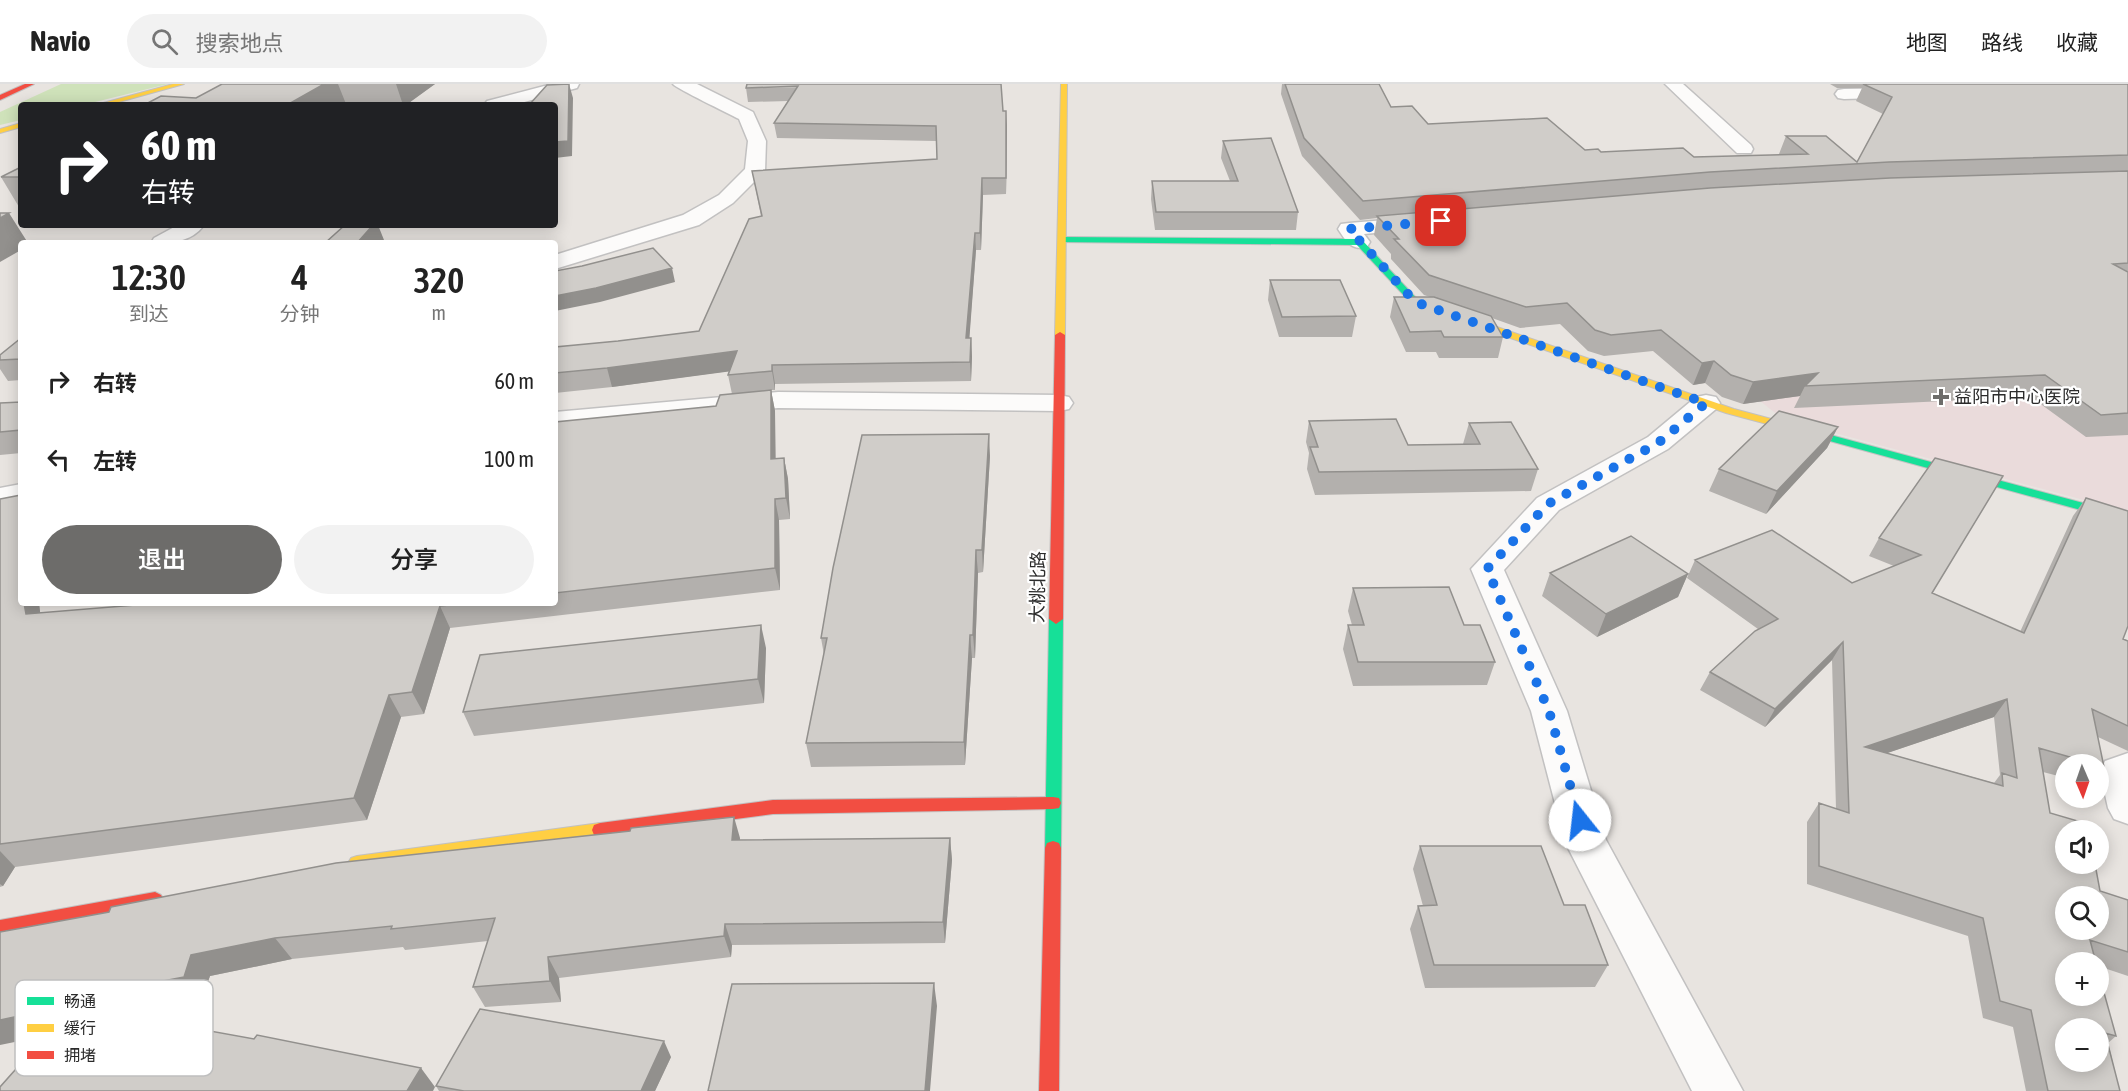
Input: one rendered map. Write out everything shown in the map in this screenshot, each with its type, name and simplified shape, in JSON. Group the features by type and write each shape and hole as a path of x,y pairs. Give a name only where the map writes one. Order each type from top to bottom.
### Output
{"street":[{"path":"0,98 31,84"},
{"path":"112,102 181,84"},
{"path":"504,102 571,84"},
{"path":"558,261 691,220 726,199 755,171 758,141 747,116 698,90 681,84"},
{"name":"大桃北路","path":"1049,1091 1064,84"},
{"path":"1673,84 1744,149"},
{"path":"1844,94 1925,93"},
{"path":"0,131 18,126"},
{"path":"1441,221 1349,229 1415,302 1706,403 2128,519"},
{"path":"167,240 188,228"},
{"path":"1062,240 1359,242"},
{"path":"558,420 778,400 1059,403"},
{"path":"1706,403 1658,443 1548,504 1487,569 1549,711 1586,842 1718,1091"},
{"path":"0,497 18,494"},
{"path":"2128,768 2119,772 2128,808"},
{"path":"346,865 773,807 1053,803"},
{"path":"0,928 173,897"}],"shaded area":[{"name":"益阳市中心医院","path":"2128,309 2128,512 1783,419 1727,375"}],"green space":[{"path":"61,84 168,84 95,102 22,102"},
{"path":"18,104 18,121 0,125 0,112"}],"building":[{"path":"222,84 324,84 292,102 150,102 161,96 196,98"},
{"path":"569,84 568,141 558,142 558,102 532,102 547,85"},
{"path":"747,84 1001,84 1003,111 1006,111 1006,178 982,178 980,233 975,233 966,338 971,338 970,362 772,365 772,371 728,375 737,351 558,373 558,347 699,331 749,219 762,216 752,171 937,159 936,126 774,123 798,86 746,88"},
{"path":"1285,84 1379,84 1391,107 1412,106 1428,124 1547,118 1585,150 1598,149 1601,152 1683,148 1694,157 1808,154 1786,136 1826,136 1857,162 1892,97 1863,84 2128,84 2128,155 1889,162 1710,172 1363,201 1304,138"},
{"path":"1271,138 1298,212 1156,212 1152,181 1238,181 1223,141"},
{"path":"18,168 18,177 1,177"},
{"path":"2128,171 2128,263 2113,264 2128,272 2128,413 2101,415 2045,375 1805,386 1818,373 1753,382 1731,375 1714,361 1702,363 1661,330 1611,335 1595,330 1567,303 1526,307 1429,275 1394,239 1399,239 1377,216 1710,188 1890,178"},
{"path":"342,228 370,228 360,240 328,240"},
{"path":"653,248 672,268 558,295 558,270"},
{"path":"1270,280 1340,280 1356,316 1282,317"},
{"path":"1394,297 1434,297 1491,316 1503,337 1444,337 1441,331 1410,332"},
{"path":"18,340 18,359 0,360 0,355"},
{"path":"771,390 771,459 784,458 786,498 775,499 775,568 558,593 558,422 716,406 720,395"},
{"path":"18,402 18,430 0,432 0,403"},
{"path":"1779,411 1838,427 1777,491 1719,469"},
{"path":"1396,419 1408,445 1480,444 1469,423 1511,422 1538,469 1319,472 1310,447 1318,447 1309,421"},
{"path":"989,434 982,550 976,550 973,635 970,635 964,742 806,743 827,638 821,638 833,568 862,435"},
{"path":"1935,458 2003,476 1932,593 2024,633 2086,498 2128,511 2128,626 2123,639 2128,641 2128,726 2092,709 2101,754 2060,754 2039,748 2050,813 2074,820 2055,820 2055,874 2097,874 2099,886 2055,886 2055,940 2090,940 2093,952 2055,952 2055,1006 2108,1006 2116,1036 2109,1034 2109,1018 2055,1018 2055,1072 2109,1072 2109,1048 2120,1091 2048,1091 2031,1010 2000,1001 1983,918 1819,866 1819,803 1849,813 1843,642 1775,709 1710,672 1755,631 1778,619 1695,560 1772,530 1852,583 1921,555 1879,538","holes":["2007,699 2017,778 2002,773 2003,786 1865,747"]},
{"path":"18,496 18,606 25,606 26,614 123,606 440,606 412,692 389,695 354,798 0,844 0,499"},
{"path":"1631,536 1688,574 1606,614 1550,573"},
{"path":"1449,587 1464,625 1480,625 1495,662 1358,662 1348,625 1364,625 1353,588"},
{"path":"761,625 758,679 463,712 480,655"},
{"path":"734,817 732,840 950,838 943,922 725,924 724,936 548,957 550,981 473,987 495,918 275,938 191,955 184,977 168,980 15,980 15,1017 0,1020 0,932 109,912 111,907 336,863 630,831 631,828"},
{"path":"1420,846 1541,846 1564,905 1585,905 1608,965 1434,965 1418,906 1437,905"},
{"path":"2109,894 2128,900 2128,952 2090,940 2109,940"},
{"path":"934,983 925,1091 708,1091 732,984"},
{"path":"480,1009 664,1041 641,1091 464,1091 436,1086"},
{"path":"213,1032 254,1039 257,1035 421,1068 407,1091 0,1091 0,1087 15,1070 15,1076 213,1076"}],"traffic: fast":[{"path":"1062,240 1359,242 1415,302 1477,323"},
{"path":"1812,433 2128,519"},
{"path":"1053,848 1056,619"}],"traffic: slow":[{"path":"112,102 181,84"},
{"path":"1060,335 1064,84"},
{"path":"0,131 18,126"},
{"path":"1477,323 1730,411 1812,433"},
{"path":"357,863 600,830"}],"traffic: jam":[{"path":"0,98 31,84"},
{"path":"1056,619 1060,335"},
{"path":"600,830 773,807 1053,803"},
{"path":"1049,1091 1053,848"},
{"path":"0,928 155,900"}],"place":[{"name":"益阳市中心医院","path":"1941,397"}],"route":[{"path":"1441,221 1349,229 1415,302 1706,403 1658,443 1548,504 1487,569 1549,711 1580,820"}]}
